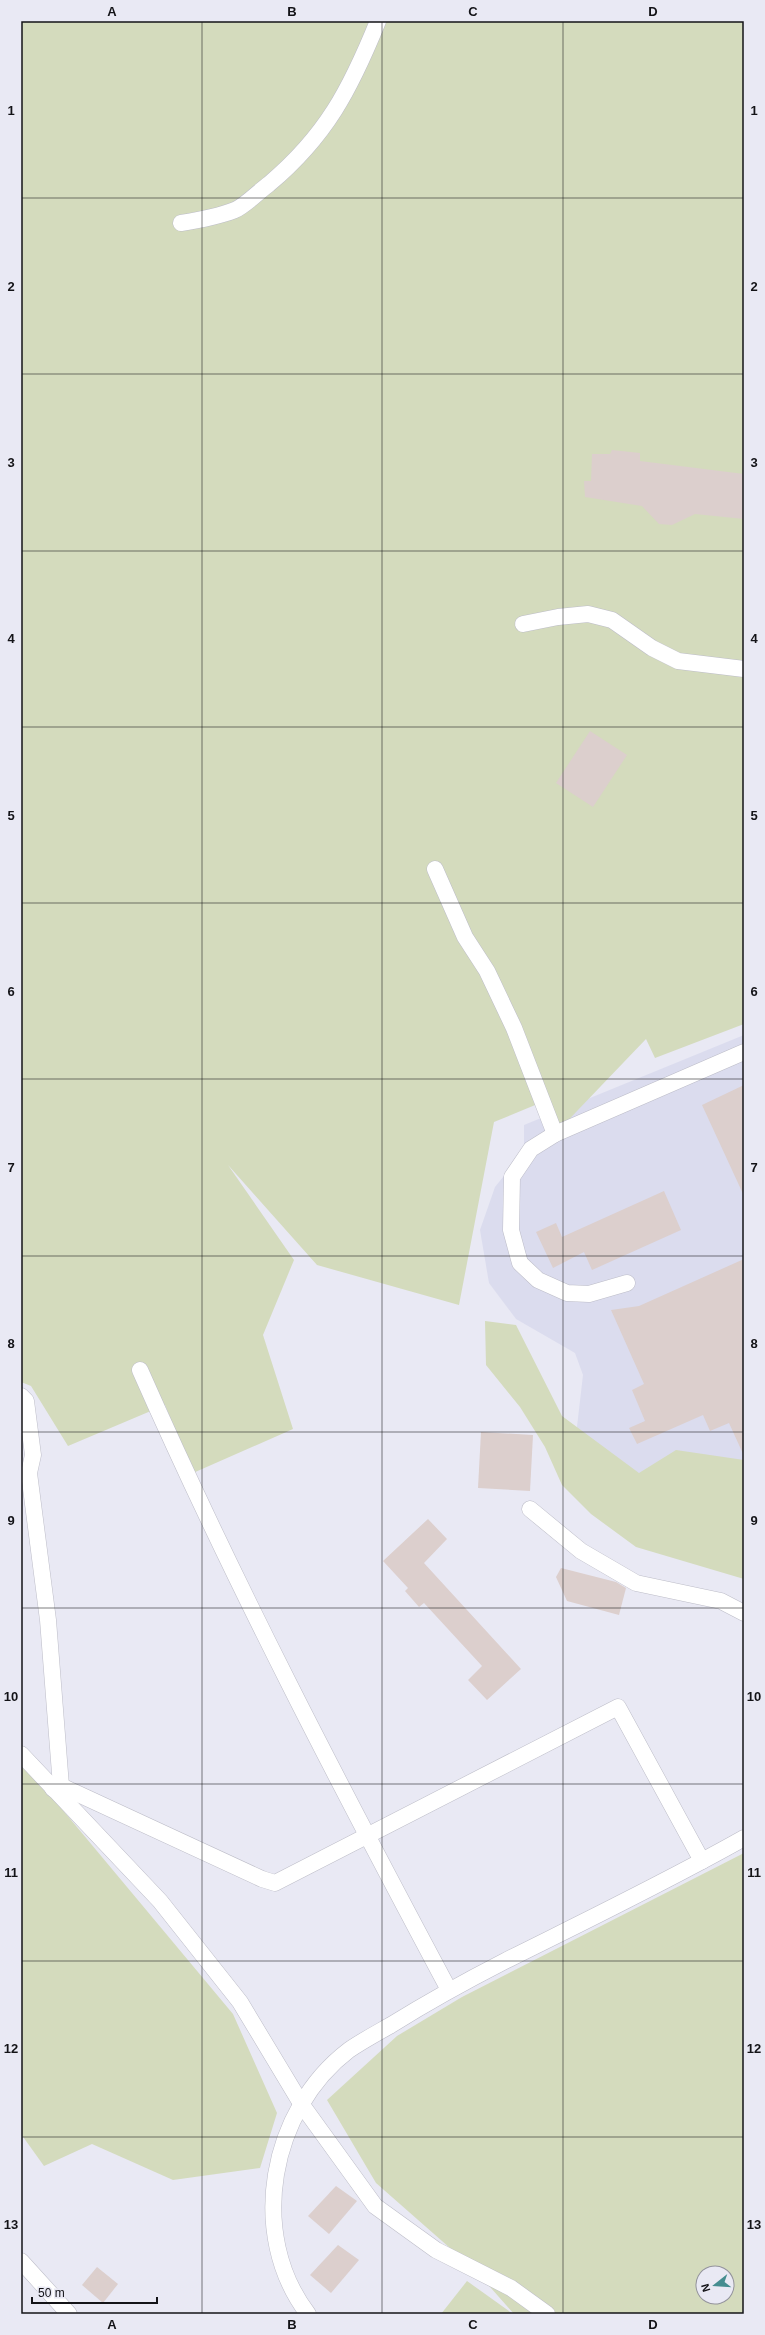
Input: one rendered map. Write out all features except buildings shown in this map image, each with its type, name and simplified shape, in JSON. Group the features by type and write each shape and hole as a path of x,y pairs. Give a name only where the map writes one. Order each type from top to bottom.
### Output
{"street":[{"path":"181,223 213,218 236,209 290,166 308,148 347,91 378,21"},
{"path":"523,624 558,617 588,614 612,620 652,648 678,661 744,669"},
{"path":"435,869 465,937 487,971 514,1028 555,1134"},
{"path":"627,1283 589,1294 567,1293 538,1280 520,1263 511,1230 512,1177 531,1149 555,1134 744,1052"},
{"path":"140,1370 191,1484 367,1836 449,1990"},
{"path":"21,1396 26,1401 33,1455 29,1473 48,1620 57,1788"},
{"path":"530,1509 581,1551 636,1583 721,1601 744,1613"},
{"path":"57,1788 262,1879 275,1882 618,1707 702,1861"},
{"path":"21,1754 57,1788 169,1912 240,2002 302,2105 375,2206 436,2250 511,2288 547,2314"},
{"path":"308,2314 298,2301 283,2268 273,2226 273,2193 279,2157 285,2137 302,2105 319,2079 349,2050 449,1990 702,1861 744,1838"},
{"path":"21,2261 69,2314"}],"shaded area":[{"path":"744,1035 744,1467 605,1498 575,1444 583,1375 575,1353 516,1319 489,1283 480,1230 495,1187 524,1151 524,1125"}],"green space":[{"path":"21,21 744,21 744,1024 655,1058 646,1039 555,1134 540,1103 494,1122 459,1305 317,1265 228,1165 294,1260 263,1335 293,1429 193,1473 165,1405 68,1446 31,1386 21,1382"},
{"path":"485,1321 516,1325 562,1416 639,1473 676,1450 744,1460 744,1579 636,1547 591,1514 562,1485 545,1447 520,1407 486,1365"},
{"path":"21,1760 233,2014 277,2113 260,2168 173,2180 92,2144 44,2166 21,2134"},
{"path":"744,1853 744,2314 514,2314 475,2270 376,2183 327,2100 397,2036 462,1997"},
{"path":"467,2281 513,2314 441,2314"}]}
